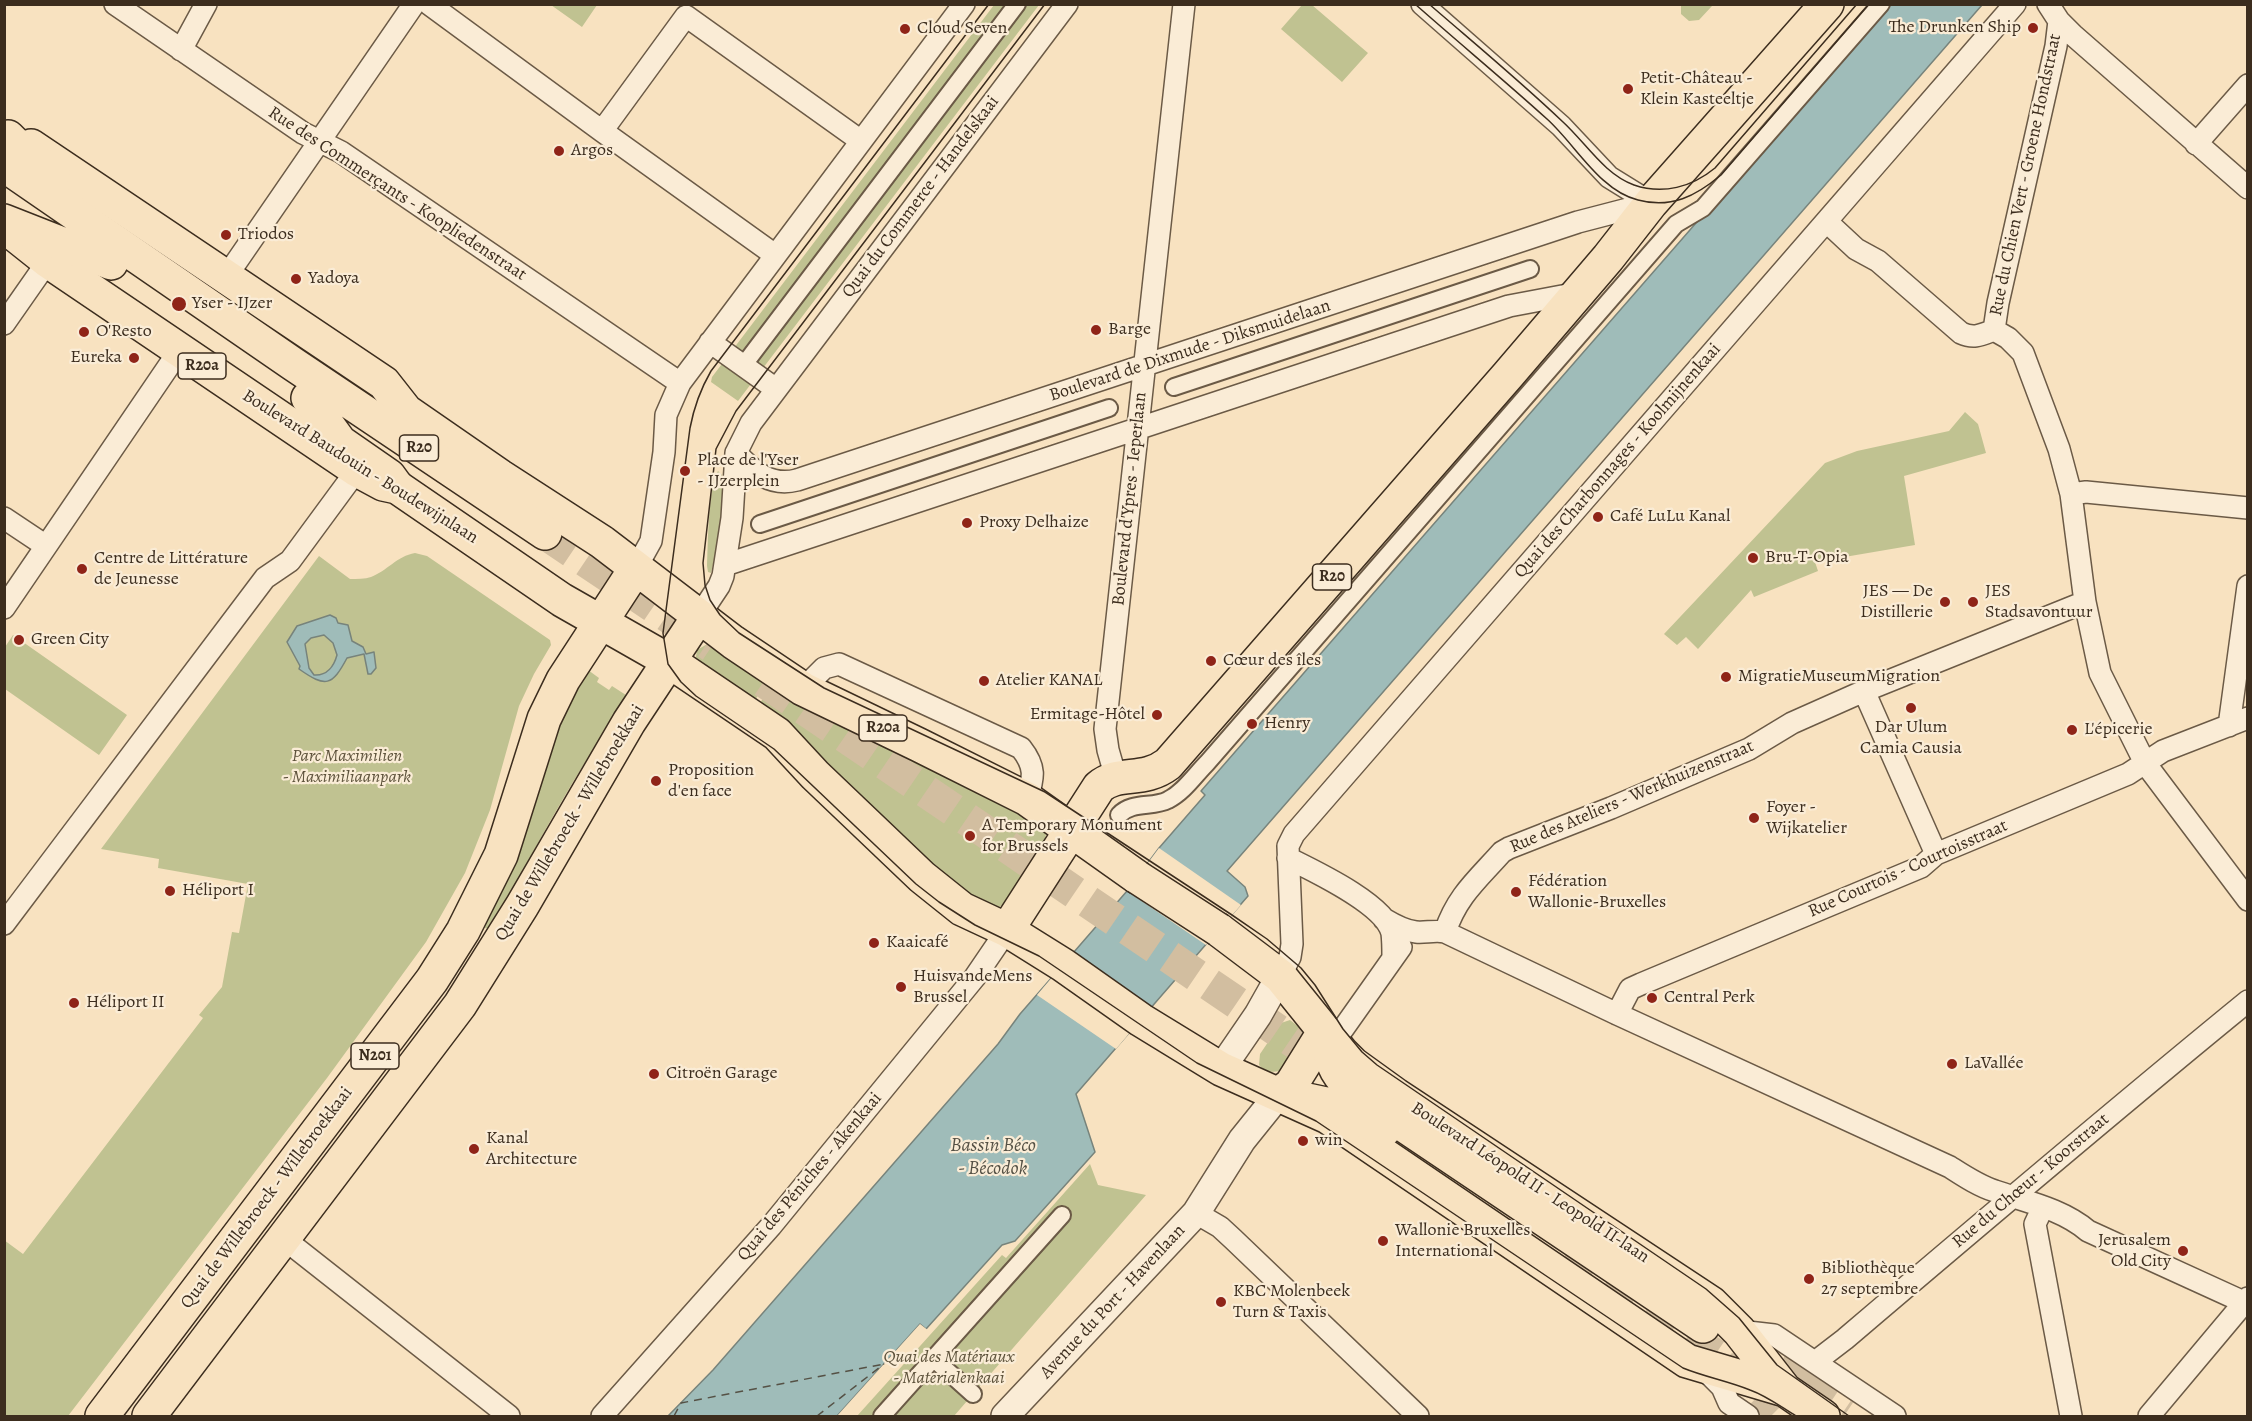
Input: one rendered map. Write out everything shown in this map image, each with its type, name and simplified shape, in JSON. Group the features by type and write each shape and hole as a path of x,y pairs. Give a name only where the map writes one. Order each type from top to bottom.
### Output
{"main road":[{"name":"R20","path":"1116,778 1146,775 1168,764 1578,293 1651,203 1827,4"},
{"path":"6,145 28,144 80,177 384,383 406,411"},
{"path":"4,221 123,260 119,229 87,206 52,172 23,152 6,145"},
{"name":"R20","path":"4,189 123,260 293,364 540,541 308,398 123,260"},
{"name":"Boulevard Baudouin - Boudewijnlaan","path":"4,226 48,261 357,470 383,484 397,487 562,600 600,622"},
{"path":"293,364 406,411 500,477 602,542 699,616 669,661"},
{"path":"308,398 340,442 389,476 397,487"},
{"path":"636,568 600,622 669,661 777,734 815,775 944,896 962,909 1007,930 1063,965 1141,1020 1221,1069 1279,1094 1326,1104 1383,1129 1415,1148 1699,1344"},
{"name":"R20a","path":"699,616 732,642 803,689 1027,799 1072,831"},
{"name":"Quai de Willebroeck - Willebroekkaai","path":"102,1416 432,980 463,931 501,855 544,719 563,680 600,622"},
{"name":"Quai de Willebroeck - Willebroekkaai","path":"149,1416 460,1005 522,906 629,722 669,661"},
{"path":"1007,930 1099,787 1104,782 1116,778"},
{"name":"Boulevard Léopold II - Leopold II-laan","path":"1072,831 1137,877 1219,930 1280,976 1324,1032 1353,1064 1711,1303 1738,1330 1785,1390"},
{"path":"432,980 460,1005"},
{"path":"1279,1094 1291,1085 1324,1032"},
{"path":"1324,1032 1334,1066 1342,1080 1359,1095 1699,1344"},
{"name":"Boulevard Léopold II - Leopold II-laan","path":"1279,1094 1321,1113 1687,1361 1699,1344 1743,1377 1785,1390 1823,1416"}],"street":[{"name":"Rue des Commerçants - Koopliedenstraat","path":"115,4 303,133 340,152 680,383"},
{"path":"181,50 206,4"},
{"path":"226,277 414,4"},
{"path":"429,4 775,255"},
{"path":"636,568 651,541 663,462 666,416 680,383 964,4"},
{"path":"746,362 1017,4"},
{"name":"Quai du Commerce - Handelskaai","path":"736,453 740,440 776,389 1067,4"},
{"name":"Boulevard d'Ypres - Ieperlaan","path":"1116,778 1105,729 1184,4"},
{"name":"R20","path":"1119,815 1130,807 1160,803 1170,799 1201,759 1518,395 1676,224 1702,208 1723,186 1881,4"},
{"name":"Quai des Charbonnages - Koolmijnenkaai","path":"1280,976 1290,957 1292,944 1288,846 1294,834 2015,4"},
{"path":"1430,7 1561,126 1609,177 1651,203"},
{"path":"2053,13 2247,188"},
{"name":"Rue du Chien Vert - Groene Hondstraat","path":"1994,330 1998,303 2056,46 2053,13"},
{"path":"602,131 686,16 861,141"},
{"path":"2196,144 2247,85"},
{"name":"Boulevard de Dixmude - Diksmuidelaan","path":"736,453 762,477 788,482 1578,222 1651,203"},
{"path":"1827,222 1856,249 1878,261 1961,333 1969,337 1977,337 1994,330 2008,338 2024,353 2059,449 2071,494 2085,602 2100,673 2145,763 2247,900"},
{"path":"4,324 48,261"},
{"name":"Boulevard de Dixmude - Diksmuidelaan","path":"1174,387 1530,269"},
{"path":"725,565 1509,306 1578,293"},
{"path":"710,342 776,389"},
{"path":"4,608 179,351"},
{"name":"Boulevard de Dixmude - Diksmuidelaan","path":"760,524 1109,408"},
{"path":"699,616 719,586 725,565 732,518 736,453"},
{"path":"4,924 265,578 290,561 357,470"},
{"path":"2071,494 2086,492 2247,508"},
{"path":"4,518 46,546"},
{"path":"2241,725 2247,586"},
{"name":"Rue des Ateliers - Werkhuizenstraat","path":"1444,932 1455,905 1502,852 1749,750 1792,723 1864,691 2085,602"},
{"path":"803,689 824,668 839,664 1021,748 1032,762 1031,785 1027,799"},
{"path":"1864,691 1936,854"},
{"name":"Rue Courtois - Courtoisstraat","path":"1617,1014 1630,989 1921,867 1936,854 2128,774 2163,751 2241,725"},
{"path":"1288,858 1346,888 1384,919 1400,928 1417,933 1434,930 1444,932 1950,1167 1970,1180 1994,1191 2073,1218 2088,1231 2246,1302 2149,1416"},
{"path":"1384,919 1392,932 1393,957"},
{"name":"Quai des Péniches - Akenkaai","path":"602,1416 771,1226 975,977 1007,930"},
{"path":"1324,1032 1343,1029 1393,957 1417,933"},
{"path":"1221,1069 1258,1015 1280,976"},
{"name":"Rue du Chœur - Koorstraat","path":"1815,1362 2247,1001"},
{"name":"Avenue du Port - Havenlaan","path":"1005,1416 1196,1213 1242,1140 1279,1094"},
{"path":"2043,1207 2036,1224 2071,1416"},
{"path":"1196,1213 1220,1227 1418,1416"},
{"path":"882,1416 1062,1215"},
{"path":"283,1238 509,1416"},
{"path":"1738,1330 1774,1335 1895,1416"},
{"name":"Boulevard Léopold II - Leopold II-laan","path":"1699,1344 1729,1403 1748,1416"},
{"path":"934,1359 974,1394"}],"green space":[{"path":"1712,4 1712,6 1699,20 1689,21 1681,14 1681,5"},
{"path":"551,5 597,5 582,27"},
{"path":"994,5 1039,5 738,401 711,382 712,377"},
{"path":"1302,5 1312,5 1368,53 1342,82 1281,29"},
{"path":"1965,412 1978,424 1986,453 1904,476 1915,545 1815,562 1818,571 1754,597 1751,590 1698,649 1686,637 1677,645 1664,634 1825,463 1857,451 1949,431"},
{"path":"718,471 722,475 724,516 711,573 708,572 707,566 709,517 712,489"},
{"name":"Parc Maximilien - Maximiliaanpark","path":"415,553 427,556 550,640 551,645 519,706 490,810 465,873 426,942 327,1078 68,1416 5,1416 4,1240 23,1254 203,1018 199,1015 222,987 232,932 239,933 248,884 158,868 159,859 101,849 319,556 350,579 358,579 371,577 403,557"},
{"path":"13,635 127,715 99,755 5,689 5,647"},
{"path":"709,643 1010,800 1047,829 1044,844 1004,904 998,908 958,890 760,703 764,697 759,694 755,700 695,663 697,650"},
{"path":"588,670 599,678 597,682 609,690 612,686 629,697 573,782 491,929 485,928 484,922 561,714"},
{"path":"1290,1020 1299,1027 1312,1054 1285,1069 1272,1072 1265,1070 1259,1065 1260,1054 1281,1023"},
{"name":"Quai des Matériaux - Materialenkaai","path":"1090,1164 1098,1185 1146,1195 954,1416 857,1416 1002,1255 1006,1258"}],"water":[{"name":"Bassin Béco - Bécodok","path":"1886,5 1982,5 1227,871 1245,887 1248,896 1076,1094 1095,1152 1015,1241 1002,1245 926,1329 920,1324 837,1416 668,1416 713,1370 998,1044 1020,1014 1127,891 1159,848 1205,795 1201,791"},
{"path":"330,615 336,618 338,623 348,625 352,641 363,647 366,654 374,652 376,668 368,674 364,654 347,658 332,679 322,681 316,679 299,669 300,666 287,642 297,626","holes":["324,635 333,643 337,655 334,663 323,674 314,675 309,668 305,644 311,638"]}],"pier":[{"path":"1159,848 1241,905 1206,945 1127,891"},
{"path":"1071,955 1150,1009 1116,1049 1037,995"},
{"path":"920,1324 929,1331 925,1332 920,1328 841,1416 837,1416"}],"ferry route":[{"path":"674,1416 681,1403 884,1364"},
{"path":"817,1416 884,1364"}],"tunnel":[{"path":"545,533 712,646"},
{"path":"764,681 1334,1069"},
{"path":"1566,1254 1744,1375"},
{"path":"1738,1340 1812,1371 1834,1387"},
{"path":"1720,1365 1771,1416"},
{"path":"1801,1387 1844,1416"}],"tram line":[{"path":"989,4 711,371 704,385 690,428 663,633 668,664 681,682 696,696 774,749 916,884 939,902 975,925 1039,956 1197,1063 1316,1121 1683,1368 1756,1392 1796,1416"},
{"path":"1045,4 736,411 716,449 703,563 705,585 710,600 720,615 739,633 824,688 1045,792 1267,939 1301,968 1315,985 1343,1029 1362,1052 1377,1065 1706,1289 1739,1318 1777,1365 1849,1416"},
{"path":"1415,4 1547,119 1589,166 1612,187 1638,200 1661,203 1692,195 1721,175 1869,4"},
{"path":"1429,4 1547,107 1604,166 1634,185 1656,189 1687,184 1715,168 1857,4"}],"place":[{"name":"The Drunken Ship","path":"2033,28"},
{"name":"Cloud Seven","path":"905,29"},
{"name":"Petit-Château - Klein Kasteeltje","path":"1628,89"},
{"name":"Argos","path":"559,151"},
{"name":"Triodos","path":"226,235"},
{"name":"Yadoya","path":"296,279"},
{"name":"Yser - IJzer","path":"179,304"},
{"name":"Barge","path":"1096,330"},
{"name":"O'Resto","path":"84,332"},
{"name":"Eureka","path":"134,358"},
{"name":"Place de l'Yser - IJzerplein","path":"685,471"},
{"name":"Café LuLu Kanal","path":"1598,517"},
{"name":"Proxy Delhaize","path":"967,523"},
{"name":"Bru-T-Opia","path":"1753,558"},
{"name":"Centre de Littérature de Jeunesse","path":"82,569"},
{"name":"JES — De Distillerie","path":"1945,602"},
{"name":"JES Stadsavontuur","path":"1973,602"},
{"name":"Green City","path":"19,640"},
{"name":"Cœur des îles","path":"1211,661"},
{"name":"MigratieMuseumMigration","path":"1726,677"},
{"name":"Atelier KANAL","path":"984,681"},
{"name":"Dar Ulum Camia Causia","path":"1911,708"},
{"name":"Ermitage-Hôtel","path":"1157,715"},
{"name":"Henry","path":"1252,724"},
{"name":"L'épicerie","path":"2072,730"},
{"name":"Proposition d'en face","path":"656,781"},
{"name":"Foyer - Wijkatelier","path":"1754,818"},
{"name":"A Temporary Monument for Brussels","path":"970,836"},
{"name":"Héliport I","path":"170,891"},
{"name":"Fédération Wallonie-Bruxelles","path":"1516,892"},
{"name":"Kaaicafé","path":"874,943"},
{"name":"HuisvandeMens Brussel","path":"901,987"},
{"name":"Central Perk","path":"1652,998"},
{"name":"Héliport II","path":"74,1003"},
{"name":"LaVallée","path":"1952,1064"},
{"name":"Citroën Garage","path":"654,1074"},
{"name":"win","path":"1303,1141"},
{"name":"Kanal Architecture","path":"474,1149"},
{"name":"Wallonie Bruxelles International","path":"1383,1241"},
{"name":"Jerusalem Old City","path":"2183,1251"},
{"name":"Bibliothèque 27 septembre","path":"1809,1279"},
{"name":"KBC Molenbeek Turn & Taxis","path":"1221,1302"}]}
